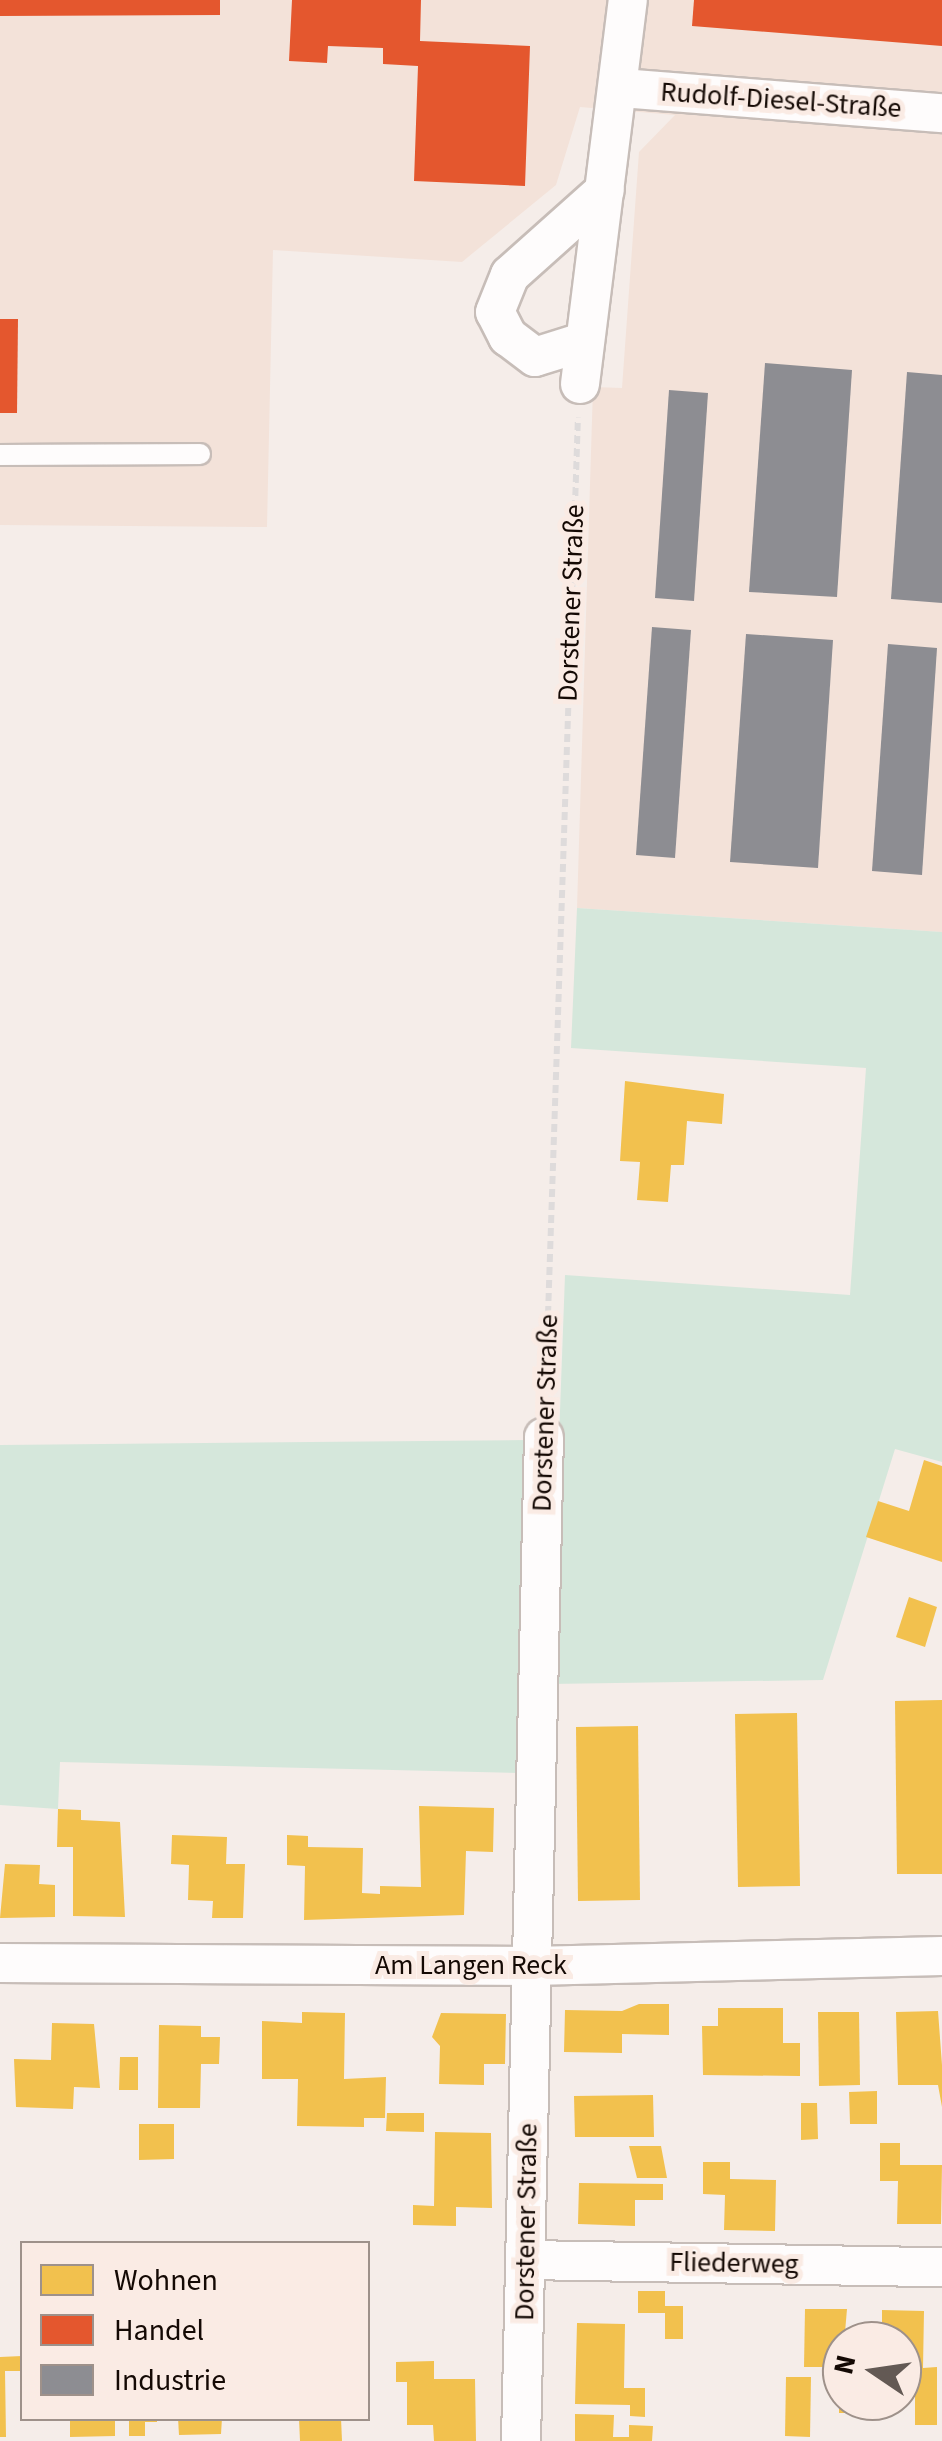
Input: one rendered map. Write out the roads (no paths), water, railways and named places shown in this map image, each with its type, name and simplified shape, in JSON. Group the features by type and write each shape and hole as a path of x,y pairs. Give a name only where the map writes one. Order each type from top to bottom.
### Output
{"street":[{"name":"Rudolf-Diesel-Straße","path":"580,384 621,88 628,0"},
{"name":"Rudolf-Diesel-Straße","path":"621,88 942,112"},
{"path":"583,342 535,357 508,336 495,312 510,275 605,190"},
{"name":"Dorstener Straße","path":"521,2441 544,1437"},
{"name":"Am Langen Reck","path":"0,1963 532,1966 942,1956"},
{"name":"Fliederweg","path":"526,2260 942,2267"}],"lane":[{"path":"0,456 200,454"}]}
